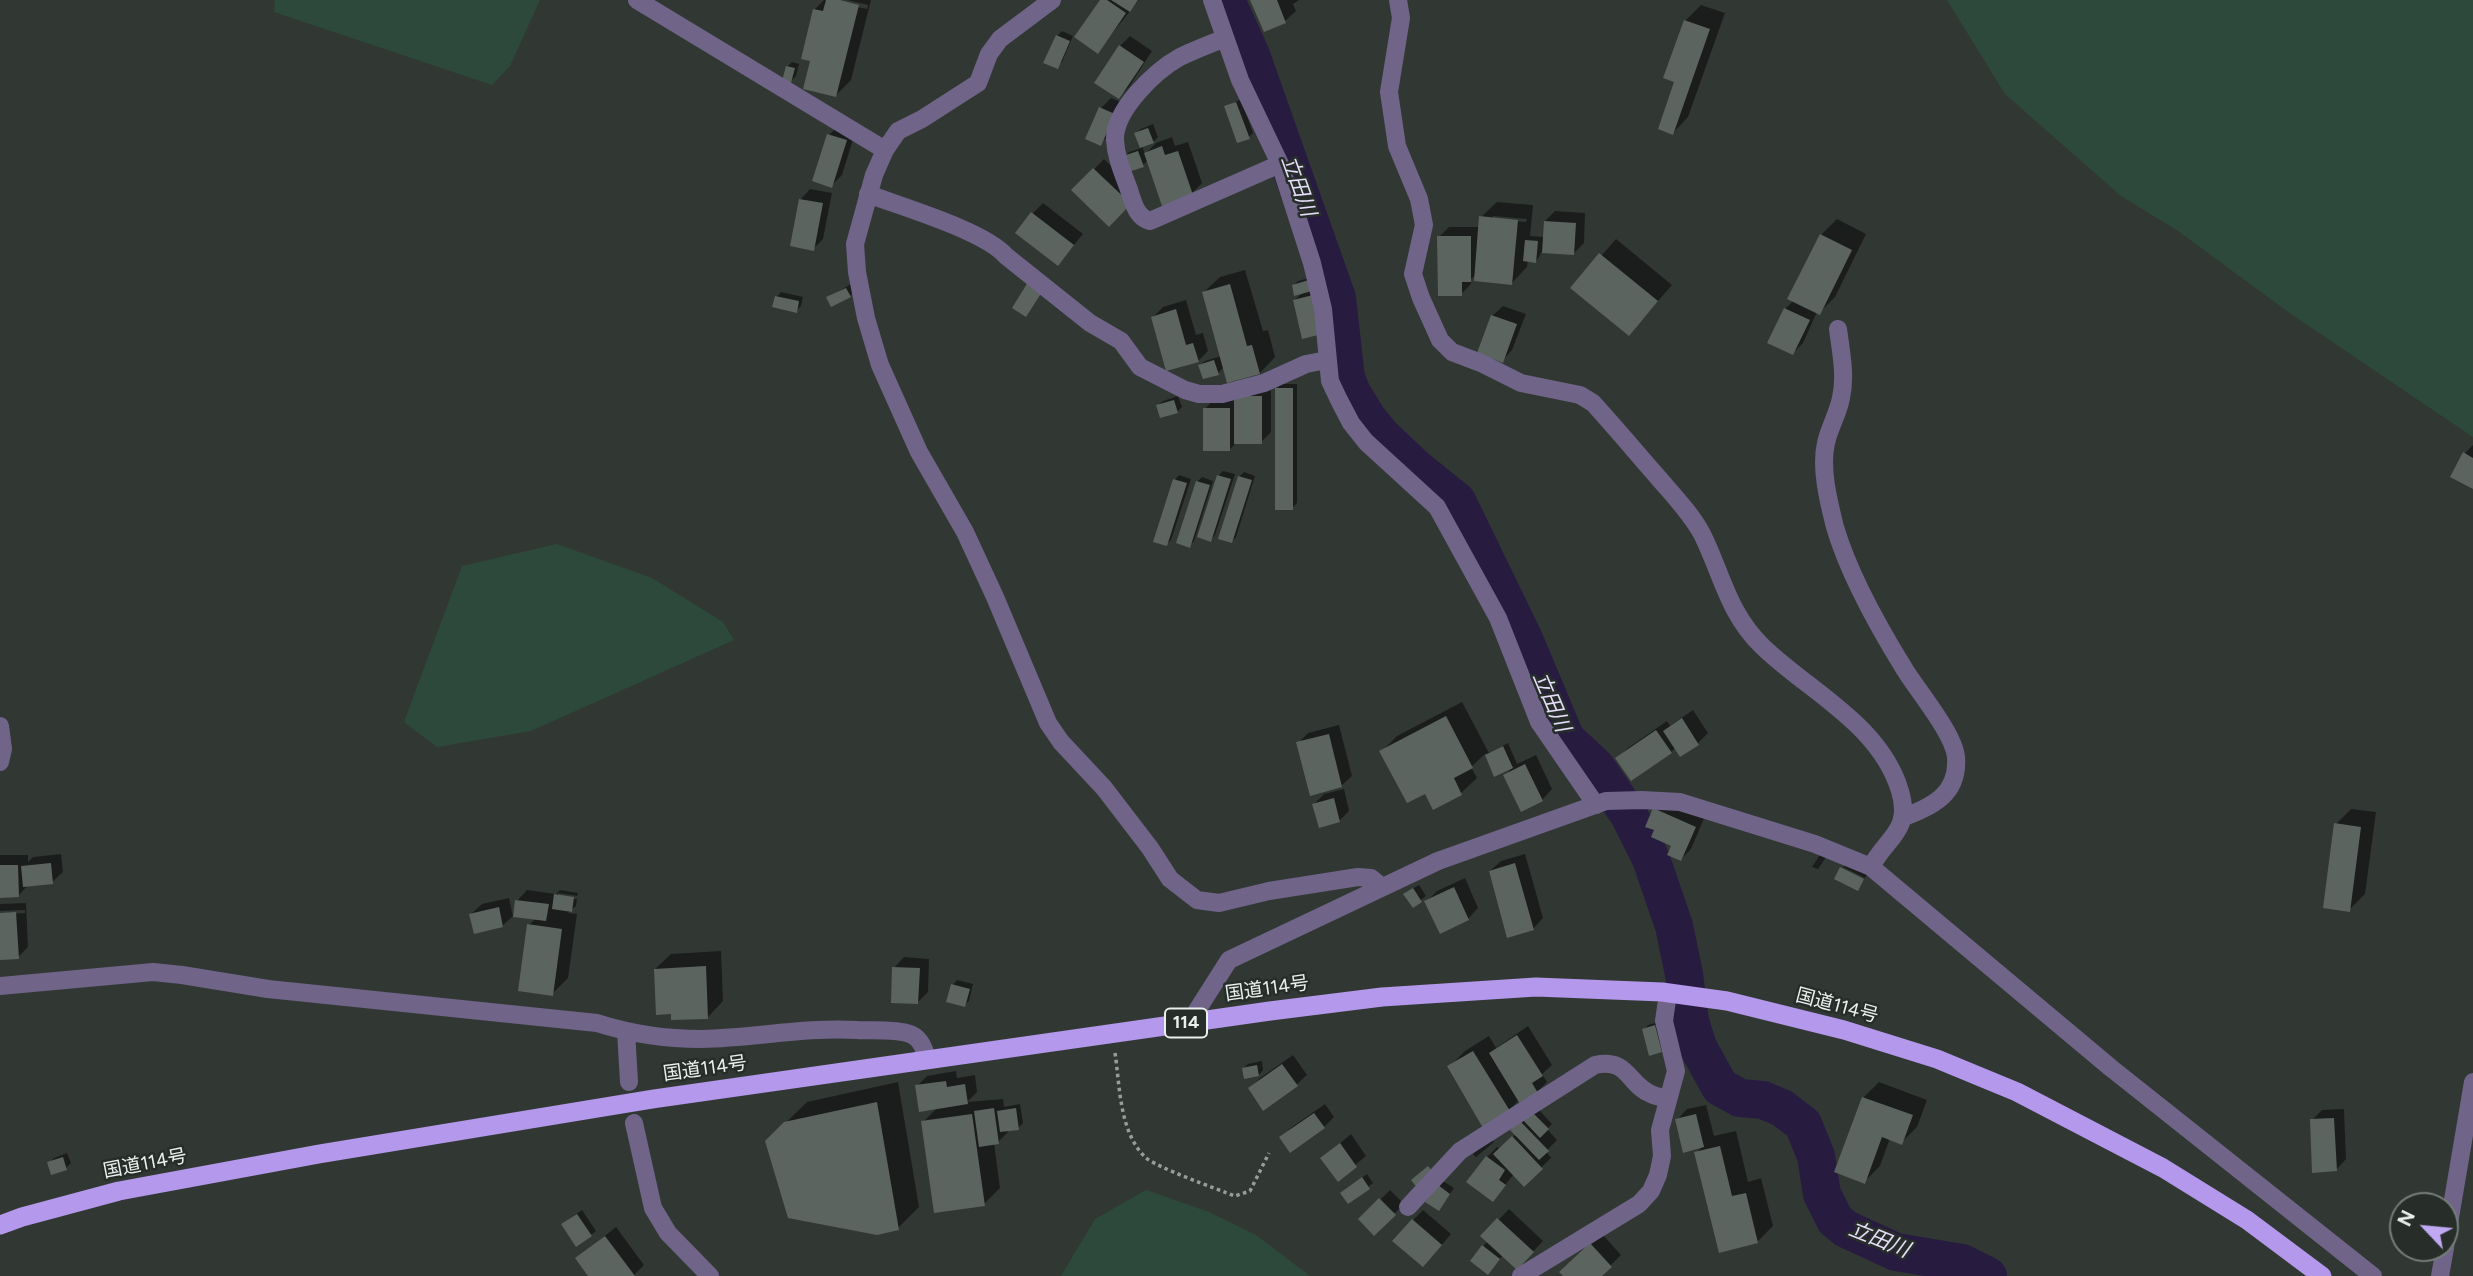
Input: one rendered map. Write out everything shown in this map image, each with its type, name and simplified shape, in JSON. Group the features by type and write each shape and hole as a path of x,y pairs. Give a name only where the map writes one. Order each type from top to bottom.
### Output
{"highway":[{"name":"国道114号","path":"0,1225 119,1191 319,1154 653,1099 1382,997 1536,987 1668,993 1727,1001 1844,1030 1937,1059 2017,1092 2163,1168 2247,1220 2322,1276"}],"street":[{"path":"636,0 884,150"},
{"path":"1052,0 1000,39 989,54 978,83 898,131 884,150 868,194 855,244 857,272 880,365 919,452 965,532 1048,723 1061,742 1104,788 1170,879 1197,900 1219,903 1269,891 1358,877 1371,878 1382,887"},
{"path":"1212,0 1240,80 1280,164 1312,263 1323,309 1330,381 1351,424 1366,442 1437,507 1498,618 1539,722 1596,805"},
{"path":"1398,0 1401,18 1389,92 1397,146 1419,199 1424,225 1413,274 1440,341 1452,352 1521,383 1580,395 1593,403 1689,514 1702,535 1731,606 1744,628 1792,673 1859,726 1874,744 1892,774 1900,791 1902,818 1898,830 1871,867"},
{"path":"1225,38 1178,58 1153,76 1125,108 1115,139 1118,162 1138,214 1150,221 1280,164"},
{"path":"868,194 962,230 998,247 1090,323 1121,341 1140,367 1185,390 1199,394 1222,394 1264,383 1306,364 1327,360"},
{"path":"1838,329 1843,372 1842,397 1826,444 1825,470 1836,528 1858,584 1892,648 1956,753 1955,775 1942,799 1902,818"},
{"path":"0,726 3,749 0,762"},
{"path":"1189,1023 1229,960 1438,861 1606,802 1680,802 1804,840 1871,867 2111,1068 2373,1276"},
{"path":"0,986 163,973 268,989 597,1023 646,1036 703,1039 834,1029 895,1032 918,1038 927,1060"},
{"path":"1521,1276 1639,1204 1651,1191 1662,1156 1660,1130 1676,1070 1664,1021 1668,993"},
{"path":"626,1031 629,1082"},
{"path":"1408,1207 1460,1151 1595,1065 1607,1062 1617,1066 1648,1093 1668,1098"},
{"path":"2454,1192 2473,1082"},
{"path":"634,1123 653,1208 668,1233 710,1276"}],"path":[{"path":"1112,1034 1125,1118 1135,1144 1147,1159 1235,1196 1250,1191 1269,1153"}],"green space":[{"path":"275,0 540,0 510,66 492,85 274,12"},
{"path":"1947,0 2473,0 2473,437 2291,314 2178,231 2121,196 2005,94"},
{"path":"557,544 652,578 723,622 734,640 531,731 437,747 404,722 462,566"},
{"path":"1146,1190 1209,1212 1256,1235 1310,1276 1061,1276 1095,1219"}],"building":[{"path":"826,0 859,5 836,97 803,89 810,61 801,59 813,9 823,11"},
{"path":"1100,0 1107,0 1126,13 1098,54 1074,37"},
{"path":"1111,0 1138,0 1130,12"},
{"path":"1250,0 1277,0 1286,23 1264,32"},
{"path":"1684,20 1710,29 1673,135 1658,129 1674,82 1663,78"},
{"path":"1056,35 1070,41 1058,69 1043,63"},
{"path":"1119,45 1144,62 1119,99 1094,83"},
{"path":"786,66 795,68 791,83 782,81"},
{"path":"1236,102 1250,139 1237,143 1224,106"},
{"path":"1099,107 1115,114 1101,146 1085,139"},
{"path":"1148,128 1154,143 1140,148 1134,133"},
{"path":"827,134 847,140 832,188 812,181"},
{"path":"1162,146 1165,155 1178,151 1193,195 1162,206 1144,153"},
{"path":"1138,151 1144,167 1128,172 1123,156"},
{"path":"1093,168 1131,204 1109,227 1071,190"},
{"path":"799,199 823,203 814,251 790,246"},
{"path":"1031,212 1074,245 1058,266 1015,233"},
{"path":"1479,216 1518,220 1512,285 1474,281"},
{"path":"1544,221 1576,223 1574,255 1542,253"},
{"path":"1820,234 1852,250 1820,315 1787,299"},
{"path":"1437,236 1471,236 1471,282 1462,282 1462,296 1438,296"},
{"path":"1525,240 1538,241 1536,263 1523,261"},
{"path":"1599,253 1658,301 1629,336 1570,288"},
{"path":"1309,280 1312,291 1294,296 1292,285"},
{"path":"1028,282 1042,292 1026,317 1012,308"},
{"path":"1230,284 1247,346 1252,345 1260,374 1227,383 1202,292"},
{"path":"846,288 851,297 831,307 826,297"},
{"path":"1313,295 1322,334 1302,339 1293,300"},
{"path":"775,296 799,301 797,313 772,307"},
{"path":"1784,308 1810,320 1793,355 1767,343"},
{"path":"1176,309 1186,345 1193,343 1199,362 1166,371 1151,317"},
{"path":"1491,315 1517,324 1503,363 1477,353"},
{"path":"1214,360 1219,375 1203,379 1198,365"},
{"path":"1275,388 1293,388 1293,510 1275,510"},
{"path":"1234,396 1262,396 1262,444 1234,444"},
{"path":"1174,400 1178,413 1160,418 1156,405"},
{"path":"1203,408 1230,408 1230,451 1203,451"},
{"path":"2463,452 2473,458 2473,489 2450,477"},
{"path":"1217,475 1231,479 1211,542 1197,537"},
{"path":"1238,476 1252,480 1232,543 1218,539"},
{"path":"1173,479 1187,483 1167,546 1153,542"},
{"path":"1196,481 1210,485 1190,548 1176,543"},
{"path":"1446,716 1473,768 1454,778 1462,795 1433,810 1425,794 1407,803 1379,751"},
{"path":"1682,718 1699,745 1680,757 1663,731"},
{"path":"1656,730 1672,753 1631,781 1615,758"},
{"path":"1329,734 1342,787 1310,796 1296,742"},
{"path":"1503,746 1513,768 1494,777 1485,755"},
{"path":"1525,764 1543,801 1521,812 1503,775"},
{"path":"1334,798 1340,822 1319,828 1312,804"},
{"path":"1653,808 1696,827 1681,861 1667,855 1671,846 1651,837 1654,830 1645,827"},
{"path":"2334,823 2361,827 2350,912 2323,908"},
{"path":"51,863 53,884 23,887 21,866"},
{"path":"1515,863 1534,930 1507,938 1489,871"},
{"path":"0,865 18,865 19,897 0,898"},
{"path":"1840,867 1864,879 1858,891 1834,879"},
{"path":"1454,887 1469,920 1440,934 1424,901"},
{"path":"1413,888 1422,902 1413,908 1403,894"},
{"path":"554,894 574,897 572,912 552,909"},
{"path":"515,900 549,904 546,921 513,917"},
{"path":"499,907 503,927 474,934 469,914"},
{"path":"16,912 19,959 0,960 0,913"},
{"path":"527,924 562,929 553,996 518,991"},
{"path":"706,966 708,1019 671,1020 671,1014 656,1015 654,969"},
{"path":"892,967 920,968 918,1004 891,1003"},
{"path":"951,984 970,989 965,1007 946,1002"},
{"path":"1655,1025 1662,1052 1649,1056 1642,1029"},
{"path":"1517,1035 1543,1076 1532,1083 1538,1093 1520,1104 1489,1053"},
{"path":"1473,1051 1510,1111 1483,1128 1447,1066"},
{"path":"1282,1064 1298,1086 1263,1111 1248,1088"},
{"path":"1257,1065 1259,1076 1244,1079 1242,1068"},
{"path":"946,1081 947,1087 965,1084 968,1104 919,1112 915,1085"},
{"path":"1862,1097 1913,1115 1902,1145 1882,1137 1865,1184 1834,1172"},
{"path":"877,1102 899,1230 877,1235 788,1218 765,1141 784,1122"},
{"path":"994,1108 999,1144 979,1147 974,1111"},
{"path":"1016,1108 1019,1130 1000,1132 997,1111"},
{"path":"1532,1112 1549,1129 1540,1138 1523,1120"},
{"path":"1314,1113 1325,1128 1290,1153 1279,1137"},
{"path":"972,1114 985,1206 934,1213 921,1121"},
{"path":"1696,1114 1704,1147 1683,1153 1675,1119"},
{"path":"2334,1118 2337,1171 2312,1173 2310,1119"},
{"path":"1520,1121 1549,1151 1539,1160 1510,1130"},
{"path":"1512,1136 1543,1169 1524,1187 1493,1154"},
{"path":"1340,1143 1357,1167 1338,1182 1320,1158"},
{"path":"1720,1146 1732,1196 1746,1193 1758,1243 1719,1253 1694,1152"},
{"path":"1486,1156 1505,1170 1499,1180 1506,1185 1493,1202 1466,1182"},
{"path":"63,1157 67,1170 51,1175 47,1162"},
{"path":"1428,1166 1435,1174 1418,1189 1411,1180"},
{"path":"1362,1177 1370,1189 1348,1204 1340,1193"},
{"path":"1438,1185 1450,1194 1439,1211 1425,1202"},
{"path":"1379,1198 1396,1215 1374,1236 1358,1219"},
{"path":"577,1214 592,1236 576,1247 561,1224"},
{"path":"1497,1218 1534,1252 1517,1270 1480,1236"},
{"path":"1412,1219 1442,1245 1423,1267 1392,1241"},
{"path":"605,1236 635,1276 588,1276 575,1258"},
{"path":"1590,1243 1612,1267 1602,1276 1563,1276 1559,1272"},
{"path":"1482,1245 1500,1259 1488,1275 1470,1261"}],"waterway":[{"name":"立田川","path":"1226,0 1251,55 1337,298 1346,378 1352,393 1381,435 1457,501 1524,639 1566,739 1596,767 1629,815 1651,859 1674,926 1690,1021 1698,1047 1720,1087 1740,1098 1763,1100 1782,1108 1803,1124 1816,1156 1822,1194 1835,1220 1846,1229 1896,1252 1962,1263 1988,1276"}]}
